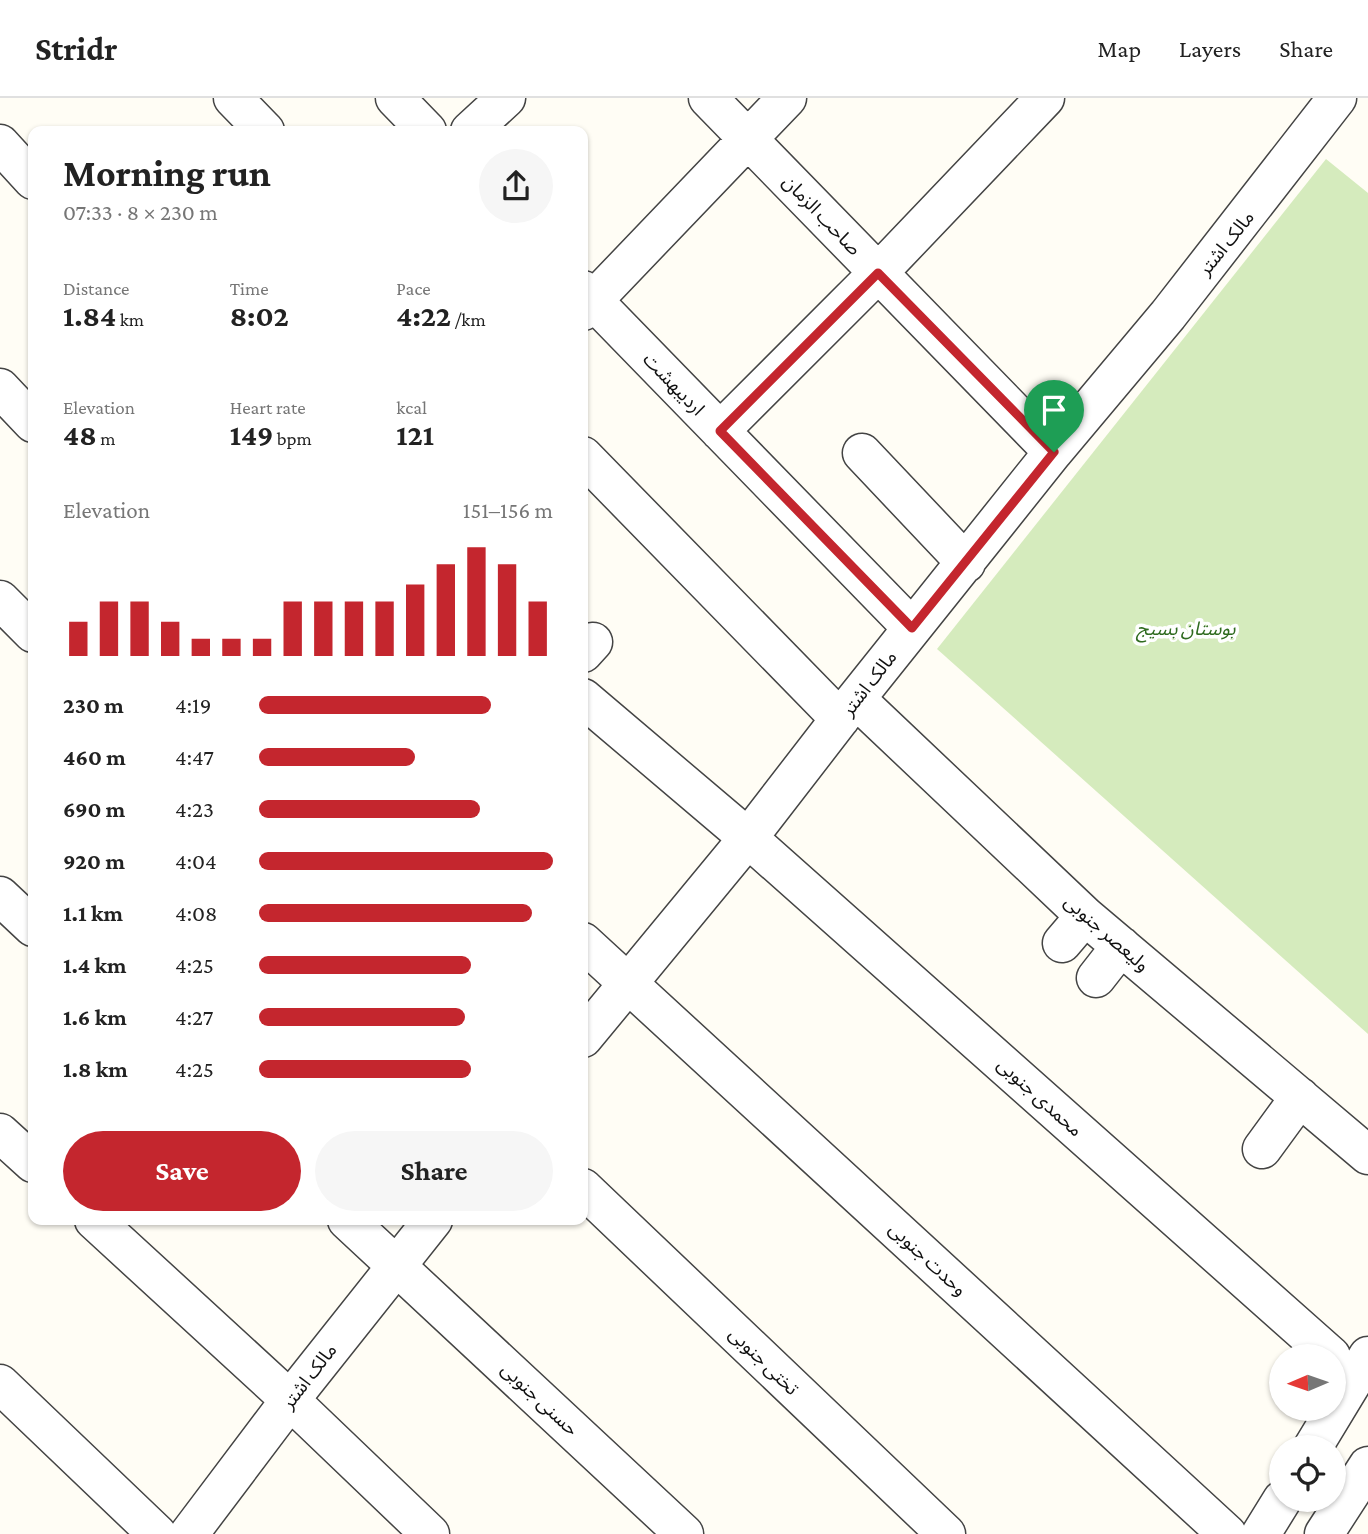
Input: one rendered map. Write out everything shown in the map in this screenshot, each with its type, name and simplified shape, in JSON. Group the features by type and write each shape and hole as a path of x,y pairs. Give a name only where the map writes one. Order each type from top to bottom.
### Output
{"street":[{"path":"233,98 260,126"},
{"path":"395,98 422,126"},
{"path":"475,126 506,98"},
{"name":"صاحب الزمان","path":"708,98 1054,452"},
{"path":"588,299 788,98"},
{"path":"720,431 878,273 1045,98"},
{"name":"مالک اشتر","path":"588,1032 748,838 1054,452 1168,315 1337,98"},
{"path":"0,144 28,175"},
{"name":"اردیبهشت","path":"588,303 720,431 912,628"},
{"path":"0,388 28,418"},
{"path":"862,453 965,563"},
{"name":"ولیعصر جنوبی","path":"588,461 1073,929 1121,946 1368,1155"},
{"path":"0,600 28,629"},
{"name":"محمدی جنوبی","path":"588,702 748,838 1347,1362"},
{"path":"0,896 28,922"},
{"path":"1096,978 1121,946"},
{"name":"وحدت جنوبی","path":"588,947 1227,1534"},
{"path":"1262,1149 1300,1097"},
{"path":"0,1133 28,1158"},
{"name":"تختی جنوبی","path":"588,1193 946,1534"},
{"path":"99,1225 290,1400 430,1534"},
{"name":"حسنی جنوبی","path":"352,1225 684,1534"},
{"name":"مالک اشتر","path":"189,1534 290,1400 429,1225"},
{"path":"1318,1435 1347,1362"},
{"path":"0,1384 157,1534"},
{"path":"1324,1534 1368,1466"},
{"path":"1261,1534 1275,1512"}],"green space":[{"name":"بوستان بسیج","path":"1326,159 1368,193 1368,1034 937,649"}],"route":[{"path":"878,273 1054,452 912,628 720,431 878,273"}]}
